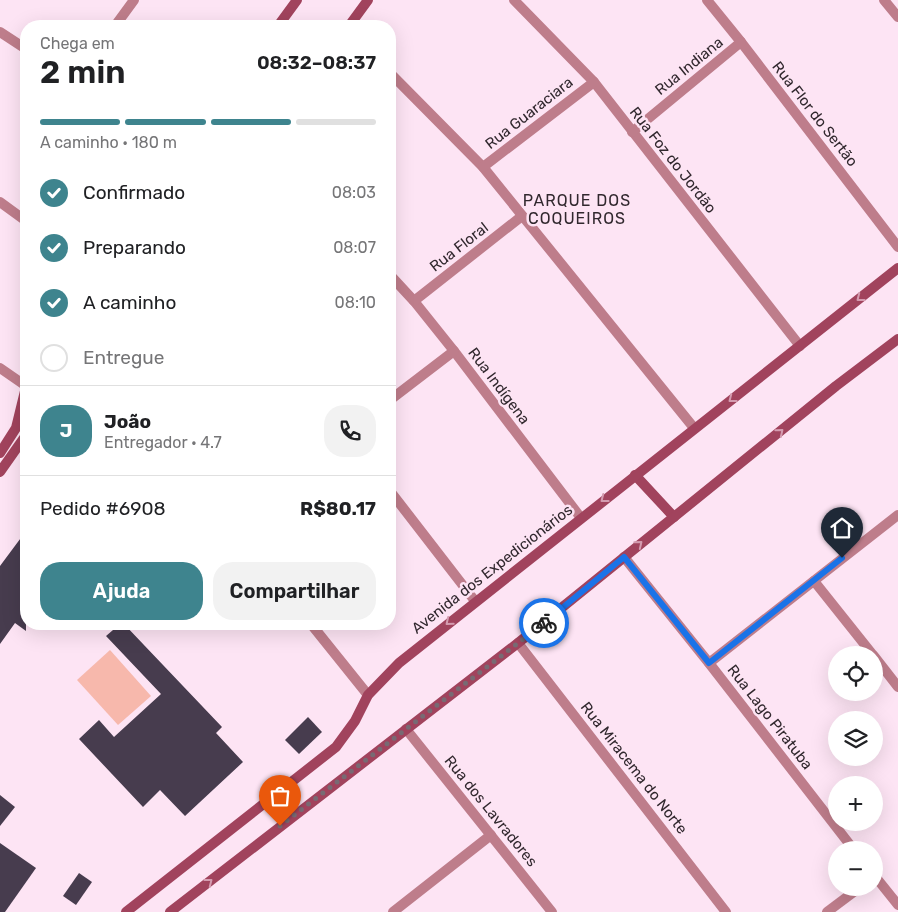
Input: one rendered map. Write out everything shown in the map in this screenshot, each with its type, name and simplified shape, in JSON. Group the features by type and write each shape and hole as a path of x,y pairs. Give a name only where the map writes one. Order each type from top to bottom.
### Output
{"street":[{"path":"119,20 134,0"},
{"path":"282,20 297,0"},
{"path":"353,20 368,0"},
{"name":"Rua Foz do Jordão","path":"514,0 594,82 800,346"},
{"name":"Rua Flor do Sertão","path":"706,0 741,42 898,247"},
{"path":"884,0 898,17"},
{"path":"0,32 20,45"},
{"name":"Rua Indiana","path":"632,132 741,42"},
{"path":"396,79 483,167 694,428"},
{"name":"Rua Guaraciara","path":"483,167 594,82"},
{"path":"0,202 20,217"},
{"name":"Rua Floral","path":"414,301 522,216"},
{"name":"Avenida dos Expedicionários","path":"126,912 329,752 346,735 368,695 399,662 898,268"},
{"name":"Rua Indígena","path":"396,282 454,351 581,518"},
{"path":"170,912 518,643 836,386 898,339"},
{"path":"396,395 454,351"},
{"path":"0,368 20,383"},
{"path":"0,453 20,418"},
{"path":"0,472 20,444"},
{"path":"635,475 674,517"},
{"path":"396,499 475,601"},
{"path":"709,663 898,514"},
{"name":"Rua Lago Piratuba","path":"624,557 847,841"},
{"path":"814,580 865,646"},
{"path":"316,630 368,695"},
{"name":"Rua Miracema do Norte","path":"518,643 726,912"},
{"path":"883,668 898,687"},
{"name":"Rua dos Lavradores","path":"406,729 552,912"},
{"path":"393,912 491,835"},
{"path":"883,887 898,905"},
{"path":"827,912 848,896"}],"shaded area":[{"path":"110,650 151,696 118,725 77,680"}],"building":[{"path":"20,539 20,627 15,623 0,644 0,566"},
{"path":"113,630 130,630 222,727 216,733 243,762 185,816 160,790 143,807 79,739 99,720 114,737 161,694 106,636"},
{"path":"308,717 322,732 299,754 285,740"},
{"path":"0,795 15,807 0,826"},
{"path":"0,843 36,868 5,912 0,912"},
{"path":"79,873 92,882 76,905 63,896"}],"way so far":[{"path":"280,826 544,623"}],"district":[{"name":"PARQUE DOS COQUEIROS","path":"577,209"}],"route":[{"path":"544,623 624,557 709,663 842,558"}]}
